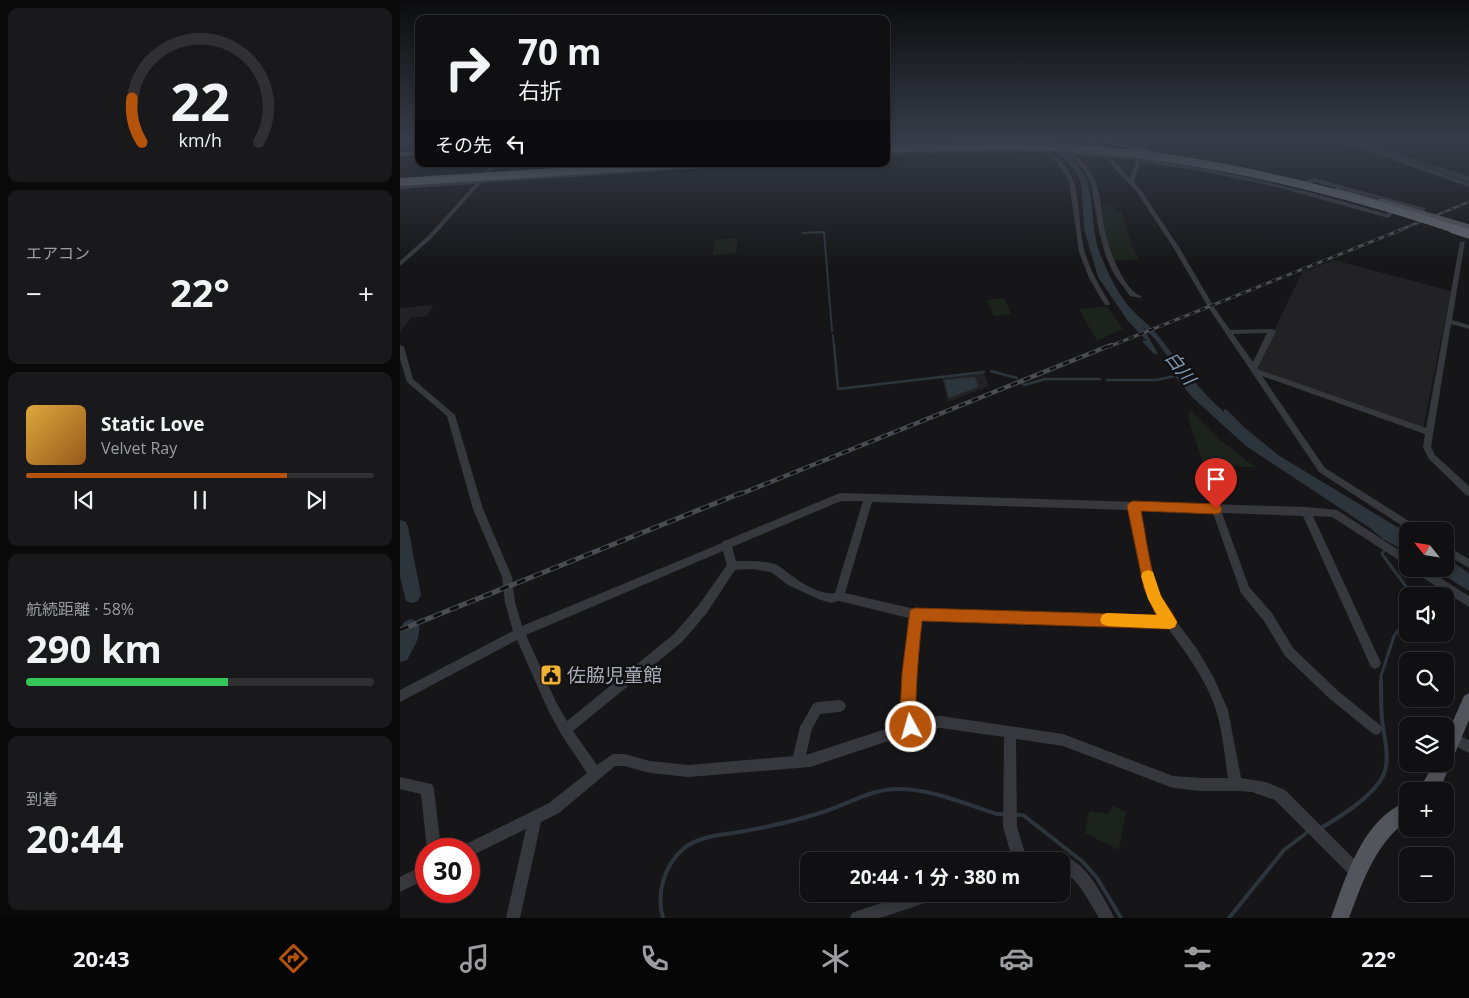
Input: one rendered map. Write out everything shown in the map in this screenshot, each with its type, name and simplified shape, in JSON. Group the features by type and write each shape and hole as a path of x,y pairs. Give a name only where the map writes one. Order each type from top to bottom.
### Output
{"highway":[{"path":"1276,180 1374,205 1468,235"},
{"path":"1284,180 1384,204 1468,235"}],"main road":[{"path":"1296,180 1384,204"},
{"path":"1454,739 1469,701"},
{"path":"1340,918 1357,872 1374,841 1387,826 1399,816"}],"street":[{"path":"400,187 505,180"},
{"path":"1071,180 1082,252 1089,271 1107,304"},
{"path":"1092,180 1098,198 1109,257 1132,295 1139,297"},
{"path":"1128,180 1176,247 1228,332 1322,470 1403,522"},
{"path":"1259,180 1388,216 1397,202"},
{"path":"1306,182 1314,180 1423,209"},
{"path":"1454,180 1469,185"},
{"path":"400,264 430,237 480,182"},
{"path":"1457,221 1468,235 1449,321 1427,447 1432,458 1469,492"},
{"path":"1449,321 1469,327"},
{"path":"1228,332 1272,331 1254,370"},
{"path":"400,347 410,380 451,415 478,509 507,577 510,602 519,633 552,706 565,730 595,774"},
{"path":"1254,370 1429,432"},
{"path":"400,696 519,633 840,497 1334,513 1399,556"},
{"path":"839,596 868,499"},
{"path":"1133,506 1150,588 1160,608 1193,653 1210,682 1222,710 1236,783"},
{"path":"1216,509 1245,590 1268,617 1289,652 1334,695 1376,728"},
{"path":"1306,511 1375,664"},
{"path":"565,730 678,638 702,610 732,566 726,544"},
{"path":"1454,555 1469,564"},
{"path":"732,566 752,565 774,568 780,576 822,596 832,598 839,596 915,614 1170,622"},
{"path":"1432,578 1469,602"},
{"path":"911,727 908,714 909,674 915,614"},
{"path":"798,762 806,727 817,708 840,706"},
{"path":"480,844 554,808 613,760 624,760 650,767 689,771 810,761 911,727 928,722 941,722 1062,740 1180,784 1236,783 1264,787 1280,795 1357,872"},
{"path":"1010,732 1008,804 1010,827 1017,852"},
{"path":"1454,739 1469,747"},
{"path":"400,783 427,789 433,838"},
{"path":"513,918 535,817"},
{"path":"1070,865 1081,876 1107,918"},
{"path":"400,885 415,877"},
{"path":"857,918 907,902"}],"shaded area":[{"path":"1112,203 1117,211 1122,212 1132,247 1139,259 1114,261 1107,244 1100,207"},
{"path":"738,238 736,253 713,255 715,240"},
{"path":"1334,260 1451,291 1423,428 1256,369 1302,272"},
{"path":"1004,298 1011,314 994,316 987,300"},
{"path":"434,305 426,316 411,318 400,332 400,308"},
{"path":"1107,306 1123,329 1097,341 1079,309"},
{"path":"984,373 989,386 948,402 942,377"},
{"path":"1191,410 1219,439 1255,467 1204,466 1188,417"},
{"path":"1113,805 1126,812 1119,850 1085,833 1089,811 1108,814"}],"water":[{"name":"白川","path":"1080,180 1086,180 1091,198 1094,230 1099,251 1117,290 1132,310 1157,334 1206,394 1224,412 1224,409 1227,410 1245,428 1278,455 1399,528 1399,548 1383,539 1370,528 1246,446 1192,397 1173,374 1182,378 1155,339 1143,327 1158,354 1154,354 1143,342 1143,340 1147,341 1128,321 1098,277 1084,229"},
{"path":"975,377 978,387 949,398 944,380"},
{"path":"1454,563 1469,573 1469,591 1448,578 1454,578"}],"waterway":[{"path":"803,233 824,232 832,331"},
{"path":"833,335 834,347"},
{"path":"834,345 838,389 984,372"},
{"path":"991,371 1017,378"},
{"name":"白川","path":"1107,380 1156,380 1175,376"},
{"path":"1021,383 1025,385 1045,379 1100,379"},
{"path":"400,527 412,595"},
{"path":"1384,551 1382,554 1406,587"},
{"path":"400,653 410,634 411,628"},
{"path":"1381,681 1394,636 1399,629"},
{"path":"1321,828 1364,798 1383,776 1387,756 1382,719 1381,681"},
{"path":"663,918 660,899 666,872 683,849 705,838 796,820 879,791 898,789 923,792 997,814 1005,814"},
{"path":"1015,815 1023,815 1083,862 1097,878 1121,918"},
{"path":"1229,918 1284,850 1309,831"}],"railway":[{"path":"1400,230 1469,202"},
{"path":"1108,347 1403,229"},
{"path":"738,495 1111,345"},
{"path":"400,630 741,493"}],"slow traffic":[{"path":"1107,620 1170,622 1155,599 1150,588 1148,576"}],"place":[{"name":"佐脇児童館","path":"551,675"}],"route":[{"path":"911,727 908,714 909,674 915,614 1170,622 1160,608 1150,588 1133,506 1216,509"}]}
